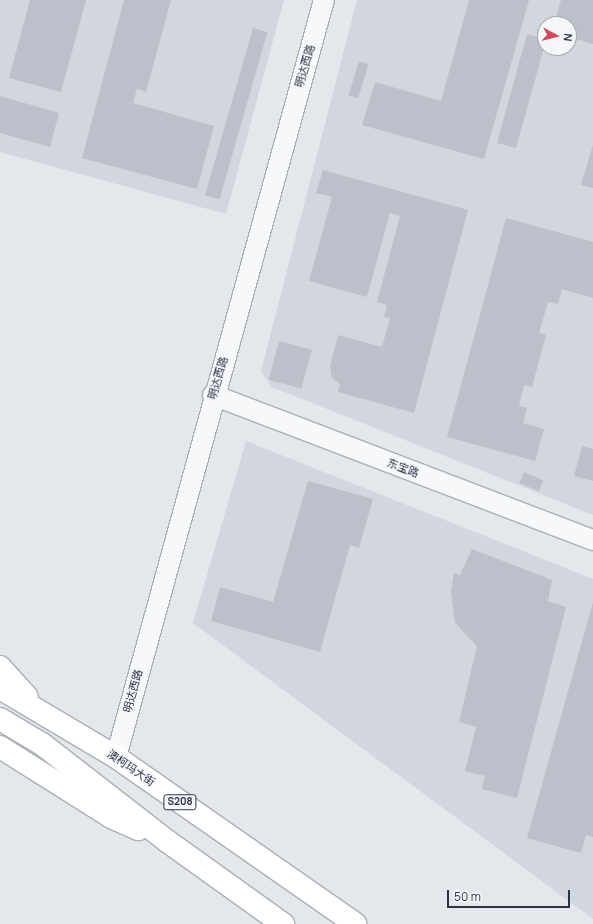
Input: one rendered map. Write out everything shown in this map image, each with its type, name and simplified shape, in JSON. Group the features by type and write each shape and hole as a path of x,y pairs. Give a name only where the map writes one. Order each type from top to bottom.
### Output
{"main road":[{"path":"0,667 41,713"},
{"name":"澳柯玛大街","path":"0,688 116,757 355,924"},
{"path":"0,719 42,744 167,841 283,924"},
{"path":"0,747 111,817 167,841"}],"street":[{"name":"明达西路","path":"116,757 214,395 324,0"},
{"name":"东宝路","path":"214,395 593,540"}],"shaded area":[{"path":"0,0 284,0 226,214 0,152"},
{"path":"357,0 593,0 593,515 272,387 261,371"},
{"path":"246,441 593,579 593,919 193,623"}],"building":[{"path":"30,0 86,0 61,92 9,78"},
{"path":"124,0 171,0 146,92 137,89 133,103 214,126 197,189 82,158"},
{"path":"469,0 529,0 484,159 362,125 375,82 441,101"},
{"path":"561,0 593,0 593,44 577,39 577,16 556,16"},
{"path":"253,28 267,32 219,199 205,195"},
{"path":"527,34 537,37 537,56 542,56 516,148 497,143"},
{"path":"359,61 369,64 358,98 348,95"},
{"path":"0,96 59,113 50,147 0,133"},
{"path":"593,145 593,188 581,185"},
{"path":"323,170 468,210 414,413 338,392 340,384 332,378 330,366 338,335 382,347 390,318 384,317 387,305 377,302 400,216 390,213 367,297 309,281 332,197 316,193"},
{"path":"506,218 593,242 593,298 562,289 558,304 548,302 539,333 546,335 532,387 524,385 519,406 527,408 523,423 544,429 535,461 447,437"},
{"path":"279,341 312,350 301,388 269,380"},
{"path":"582,446 593,449 593,481 574,476"},
{"path":"524,472 543,480 539,491 519,483"},
{"path":"308,481 373,499 359,548 350,545 320,652 211,621 220,587 273,602"},
{"path":"472,549 552,580 548,601 566,607 517,798 482,789 485,776 465,771 476,727 459,722 477,646 455,623 451,592 454,573 460,575"},
{"path":"593,602 593,837 586,835 581,853 527,838"}]}
